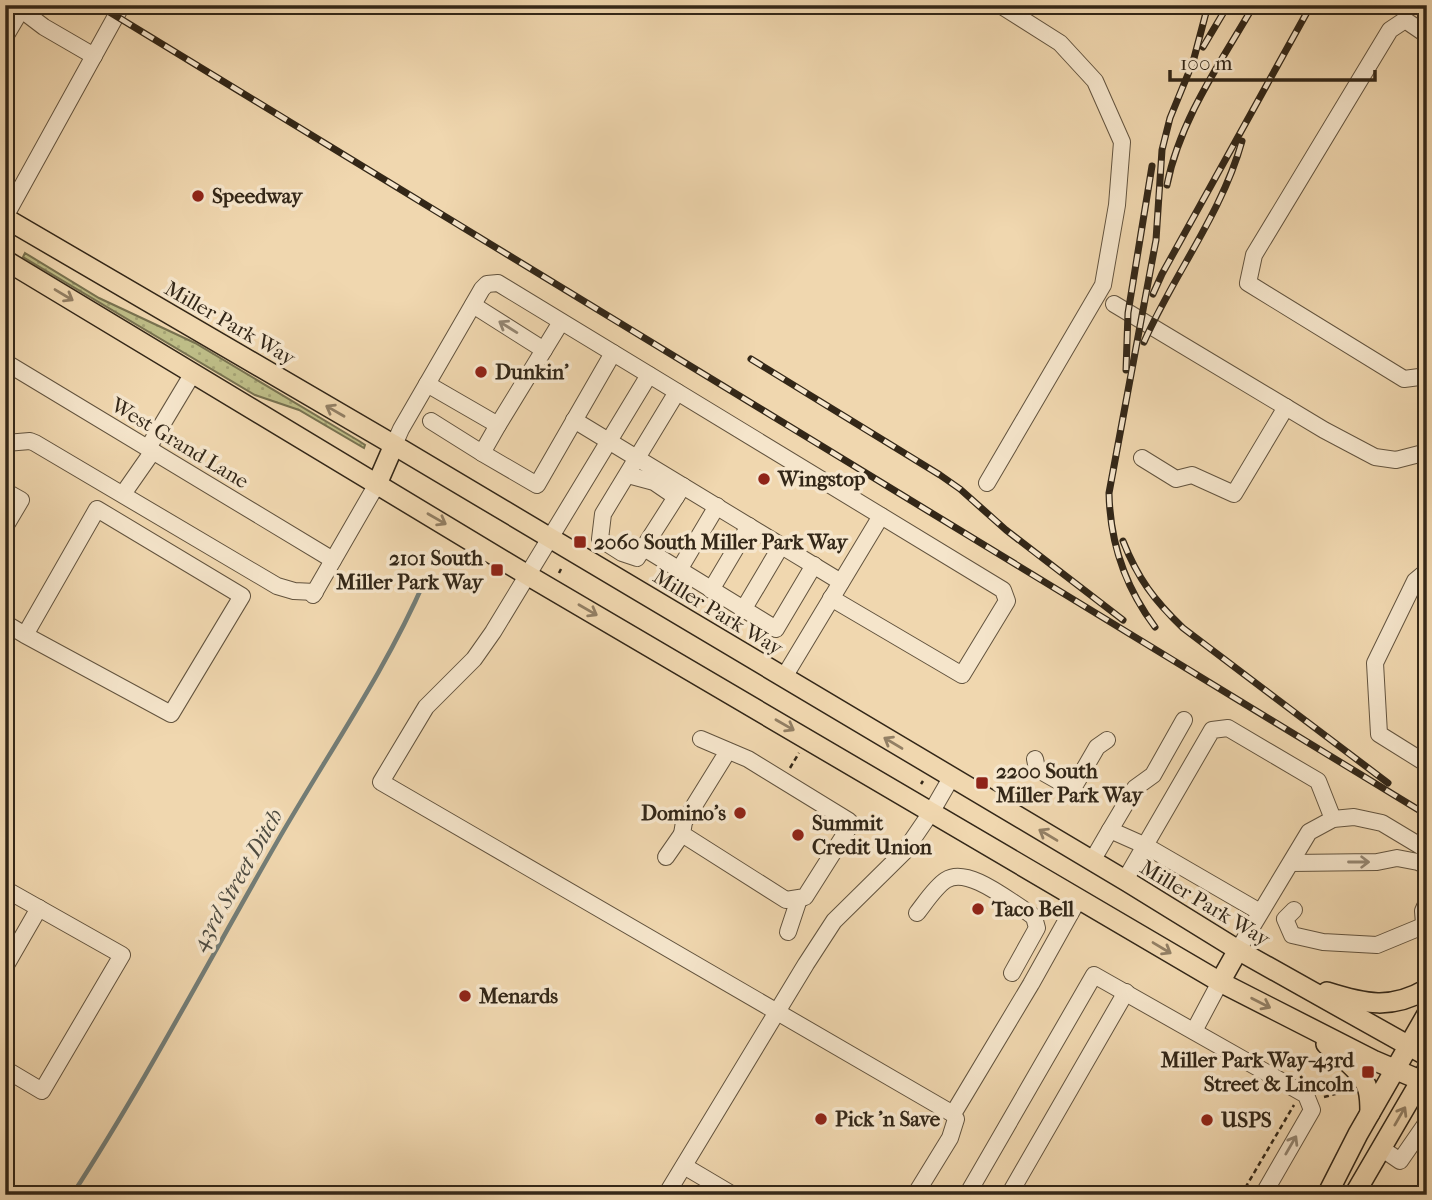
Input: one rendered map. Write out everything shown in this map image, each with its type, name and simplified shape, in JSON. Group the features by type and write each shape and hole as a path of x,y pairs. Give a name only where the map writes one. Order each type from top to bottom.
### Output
{"main road":[{"name":"Miller Park Way","path":"5,217 394,445 1238,950 1427,1056"},
{"path":"5,260 529,576 1220,982 1373,1060 1425,1078 1354,1195"},
{"path":"377,484 394,445"},
{"path":"1220,982 1238,950"},
{"path":"1291,981 1351,999 1383,1003 1401,1002 1427,989"},
{"path":"1327,1195 1358,1134 1427,1014"},
{"path":"1301,1024 1347,1062 1364,1082 1368,1090 1370,1113"},
{"path":"1358,1134 1381,1148"}],"street":[{"path":"5,217 122,5"},
{"path":"987,483 1103,285 1117,205 1122,142 1095,81 1060,43 1000,5"},
{"path":"5,37 18,8 44,27 94,56"},
{"path":"1427,35 1405,20 1390,30 1254,255 1248,283 1404,379 1427,376"},
{"path":"394,445 482,289 492,282 498,283 1003,590 1007,601 962,675 831,597"},
{"path":"1114,304 1375,457 1396,460 1427,452"},
{"path":"472,305 544,350"},
{"path":"482,453 561,322"},
{"path":"431,421 537,485 613,353"},
{"name":"West Grand Lane","path":"5,362 333,560"},
{"path":"123,494 193,373"},
{"path":"649,375 529,576 474,659 426,707 381,782 953,1114 956,1119 950,1138 915,1195"},
{"path":"427,384 498,425"},
{"path":"677,392 603,514 600,539 622,554 637,558 679,491"},
{"path":"1142,458 1176,480 1192,475 1234,494 1286,407"},
{"path":"574,420 638,459 679,491"},
{"path":"5,444 30,441 35,443 277,586 314,593 377,484"},
{"path":"628,475 717,506 841,582"},
{"path":"5,491 21,500 5,527"},
{"path":"679,570 717,506"},
{"path":"5,624 171,714 242,596 97,509 26,635"},
{"path":"784,677 881,516"},
{"path":"711,590 749,526"},
{"path":"743,610 780,546"},
{"path":"644,548 776,629 814,565"},
{"path":"1427,571 1415,581 1375,663 1379,734 1427,764"},
{"path":"1091,861 1135,789 1153,775 1184,720"},
{"path":"1125,880 1212,730 1228,728 1318,781 1333,819"},
{"path":"682,834 786,900 799,899 811,891 850,826 849,821 748,759 701,739"},
{"path":"1035,759 1037,769 1067,786 1075,785 1097,747 1107,740"},
{"path":"666,857 682,834 684,822 729,751"},
{"path":"666,1195 834,921 904,852 951,778"},
{"path":"1238,950 1309,832 1333,819 1354,817 1382,823 1427,850"},
{"path":"1110,830 1146,846 1260,912"},
{"path":"1291,863 1377,862 1397,858 1427,866"},
{"path":"917,913 946,880 957,876 971,877 1026,911 1034,917 1037,928 1012,973"},
{"path":"5,889 122,955 43,1091 5,1069"},
{"path":"953,1114 1079,898"},
{"path":"789,932 799,899"},
{"path":"1294,910 1285,919 1292,935 1323,942 1377,945 1425,923 1423,911 1427,902"},
{"path":"5,967 40,908"},
{"path":"967,1195 1094,975 1306,1095 1312,1110 1263,1195"},
{"path":"1194,1031 1220,982"},
{"path":"1009,1195 1126,992"},
{"path":"1381,1148 1400,1161 1427,1122"},
{"path":"684,1166 733,1195"}],"path":[{"path":"782,779 800,752"}],"shaded area":[{"path":"25,253 99,298 195,343 359,441 365,445 364,448 299,410 255,395 23,257"}],"waterway":[{"name":"43rd Street Ditch","path":"72,1195 126,1108 277,842 374,680 425,580"}],"railway":[{"path":"98,5 1427,815"},
{"path":"1155,627 1135,596 1121,564 1112,529 1109,493 1156,240 1162,150 1170,118 1193,62 1208,5"},
{"path":"1203,47 1228,5"},
{"path":"1167,185 1181,137 1192,114 1254,5"},
{"path":"1153,294 1311,5"},
{"path":"1144,342 1210,218 1242,141"},
{"path":"1126,370 1128,313 1152,166"},
{"path":"751,359 960,489 1006,530 1123,620"},
{"path":"1123,541 1148,588 1183,628 1388,783"}],"place":[{"name":"Speedway","path":"198,196"},
{"name":"Dunkin'","path":"481,372"},
{"name":"Wingstop","path":"764,479"},
{"name":"2060 South Miller Park Way","path":"580,542"},
{"name":"2101 South Miller Park Way","path":"497,570"},
{"name":"2200 South Miller Park Way","path":"982,783"},
{"name":"Domino's","path":"740,813"},
{"name":"Summit Credit Union","path":"798,835"},
{"name":"Taco Bell","path":"978,909"},
{"name":"Menards","path":"465,996"},
{"name":"Miller Park Way-43rd Street & Lincoln","path":"1368,1072"},
{"name":"Pick 'n Save","path":"821,1119"},
{"name":"USPS","path":"1207,1120"}]}
